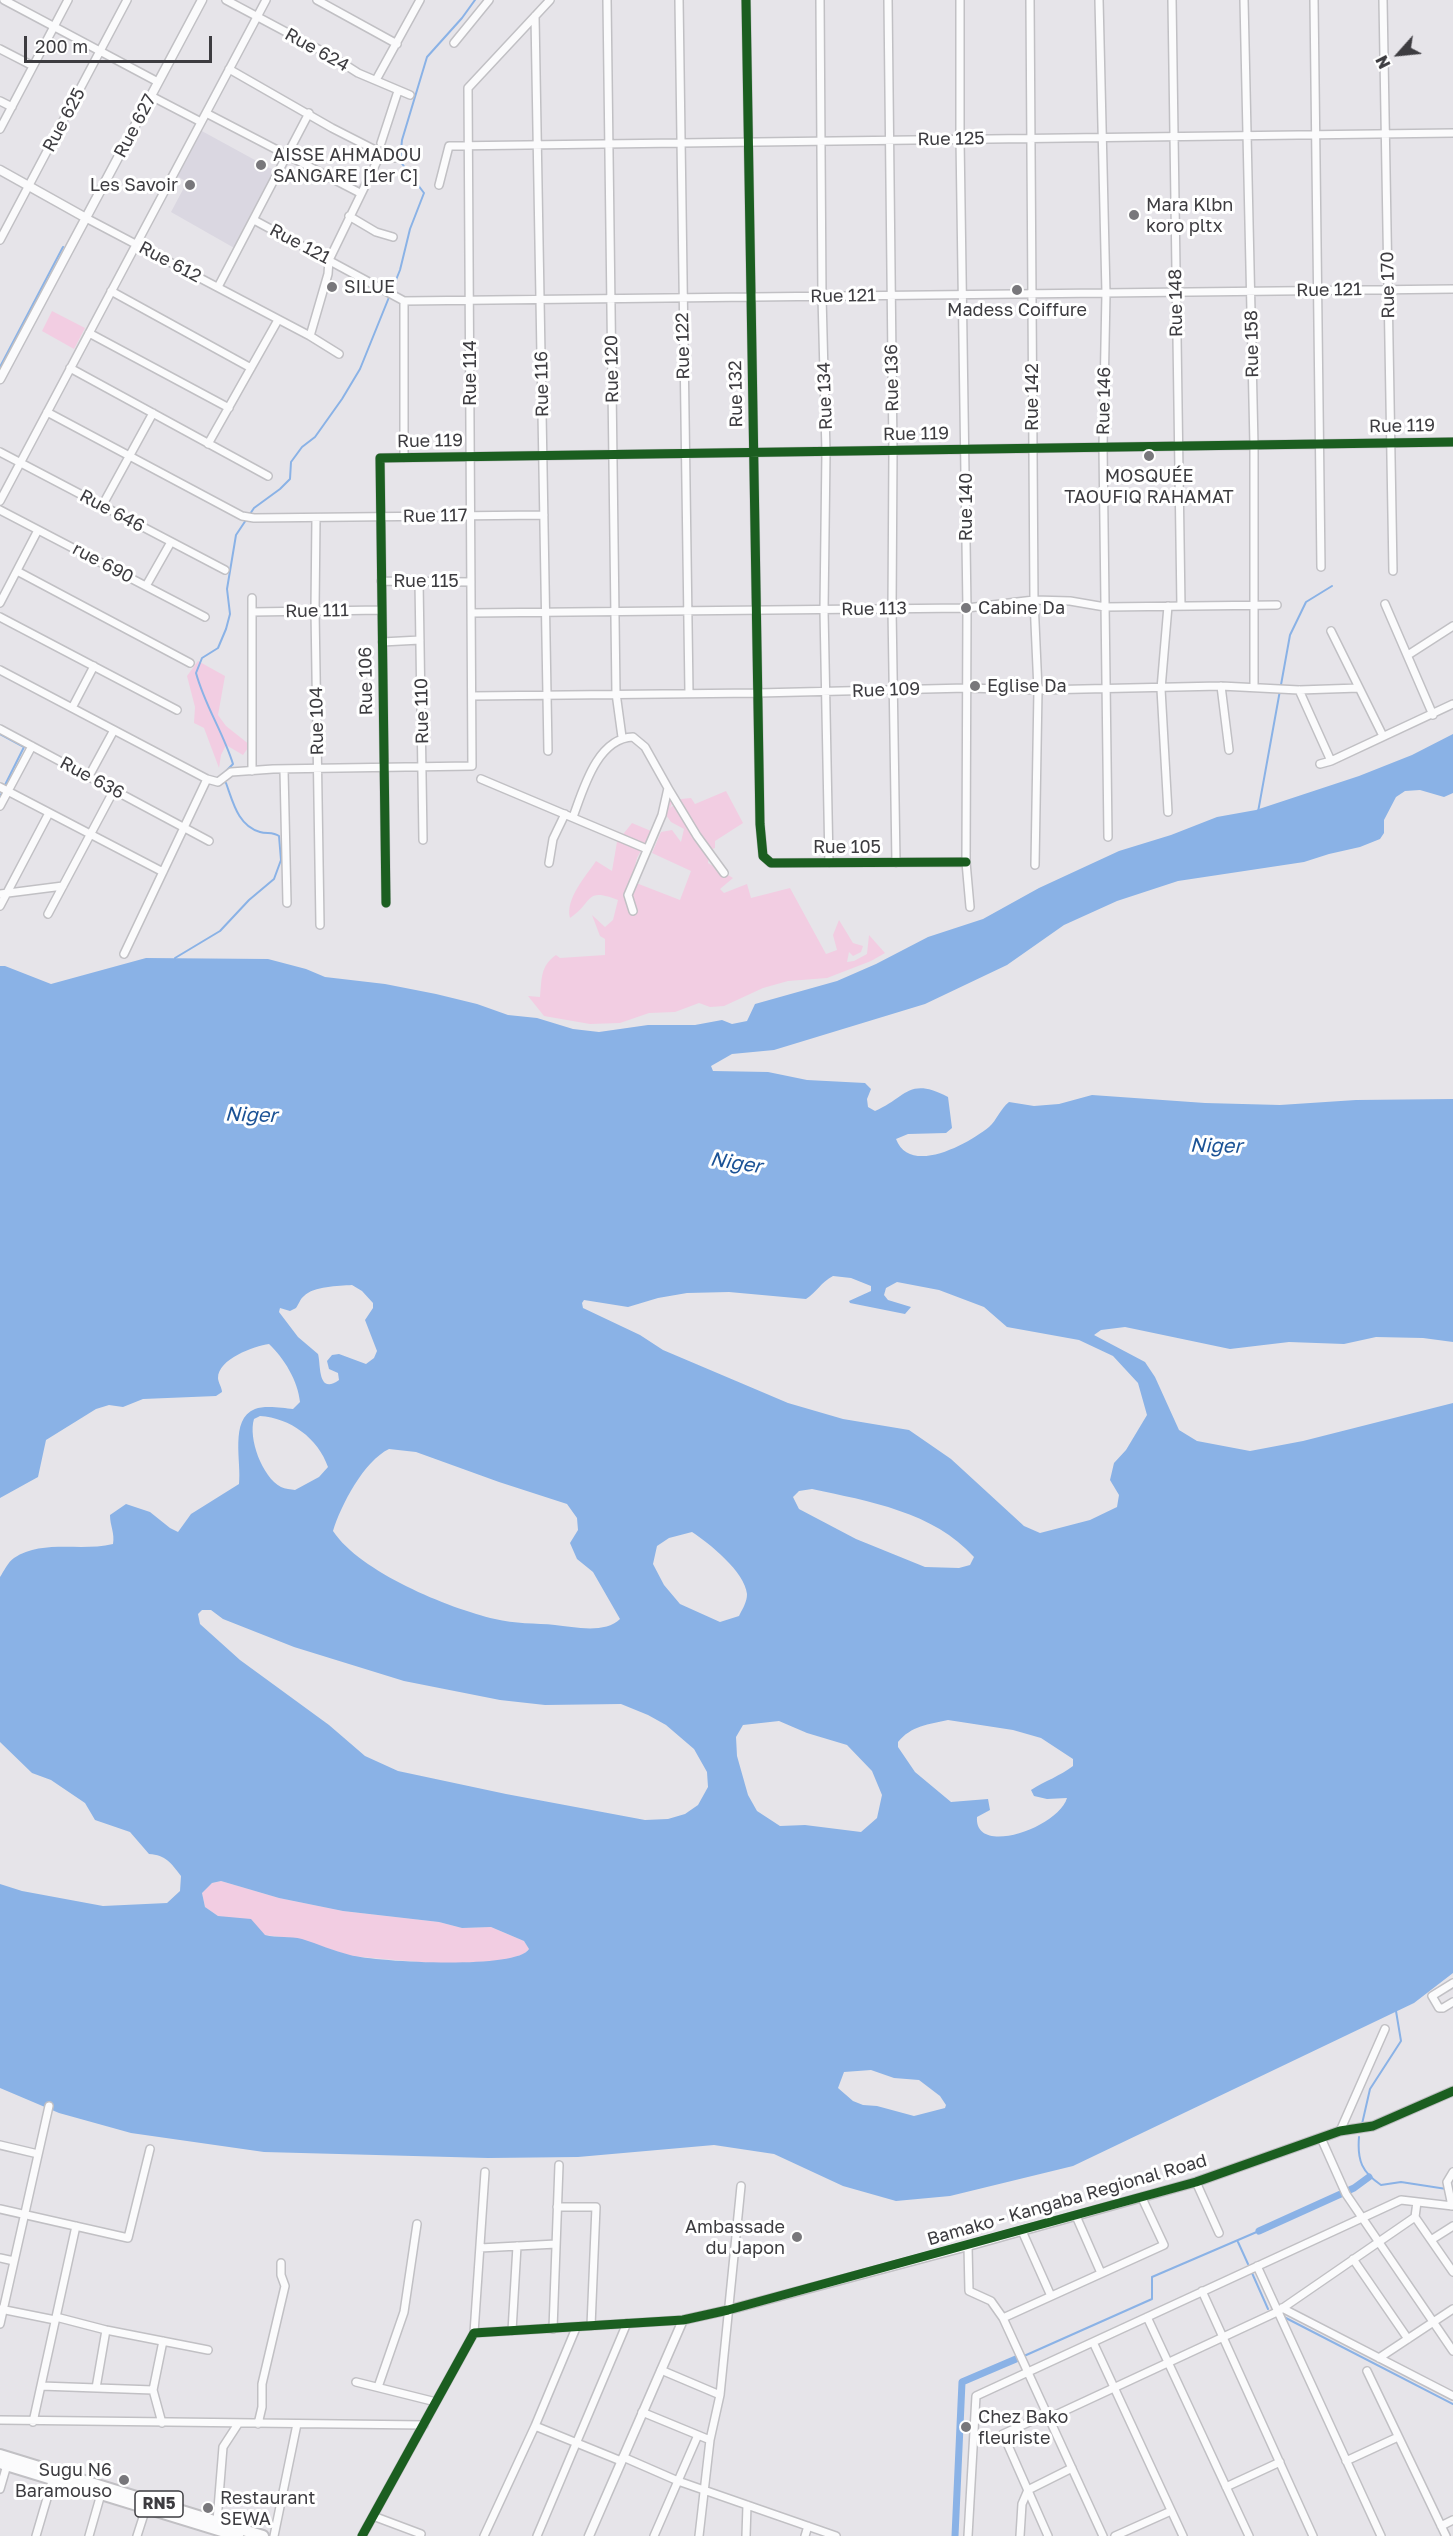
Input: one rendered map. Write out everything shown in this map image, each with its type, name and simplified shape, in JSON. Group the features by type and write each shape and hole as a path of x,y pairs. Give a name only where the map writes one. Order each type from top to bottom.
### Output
{"highway":[{"name":"RN5","path":"0,2455 101,2494 146,2508 214,2528 263,2536"},
{"name":"RN5","path":"4,2464 54,2476 238,2536"}],"street":[{"path":"4,0 158,82"},
{"path":"0,129 68,0"},
{"name":"Rue 625","path":"0,240 127,0"},
{"name":"Rue 627","path":"0,380 202,0"},
{"name":"Rue 624","path":"226,0 333,57 357,73 410,95"},
{"path":"0,501 266,0"},
{"path":"317,0 397,44"},
{"path":"376,80 419,0"},
{"path":"453,43 489,0"},
{"path":"535,16 550,0"},
{"name":"Rue 120","path":"607,0 616,693 622,737"},
{"name":"Rue 122","path":"679,0 686,611 689,692"},
{"name":"Rue 132","path":"746,0 760,824"},
{"name":"Rue 134","path":"820,0 822,296 826,452 824,610 829,863"},
{"name":"Rue 136","path":"888,0 896,863"},
{"name":"Rue 140","path":"960,0 960,139 966,450 966,862 970,907"},
{"name":"Rue 142","path":"1030,0 1034,600 1038,690 1035,865"},
{"name":"Rue 146","path":"1100,0 1101,138 1106,293 1103,447 1108,837"},
{"name":"Rue 148","path":"1172,0 1181,606"},
{"name":"Rue 158","path":"1244,0 1254,445 1253,605 1258,688"},
{"path":"1314,0 1321,567"},
{"name":"Rue 170","path":"1383,0 1393,571"},
{"name":"Rue 114","path":"423,767 472,766 468,88 535,16"},
{"name":"Rue 116","path":"535,16 548,751"},
{"path":"0,49 33,66"},
{"path":"229,69 381,153 395,158"},
{"path":"381,143 398,91"},
{"path":"151,96 201,122"},
{"path":"0,101 12,107"},
{"path":"206,113 360,193"},
{"path":"219,287 309,113"},
{"name":"Rue 125","path":"439,184 449,146 1453,133"},
{"path":"310,336 328,274 329,260 381,153"},
{"name":"Rue 612","path":"0,170 310,336 339,354"},
{"path":"349,216 376,232 393,237"},
{"name":"Rue 121","path":"254,220 404,301 1453,289"},
{"path":"111,291 251,368"},
{"path":"404,301 404,458"},
{"path":"208,444 278,320"},
{"path":"89,333 229,408"},
{"path":"70,368 268,476"},
{"name":"Rue 117","path":"47,412 242,516 316,518 544,515"},
{"path":"102,506 153,413"},
{"name":"Rue 119","path":"380,458 1453,442"},
{"name":"Rue 646","path":"0,452 225,570"},
{"name":"Rue 106","path":"380,458 386,903"},
{"name":"rue 690","path":"0,510 206,617"},
{"name":"Rue 104","path":"316,518 315,610 320,925"},
{"path":"0,603 38,530"},
{"path":"146,586 171,542"},
{"path":"17,570 190,663"},
{"name":"Rue 115","path":"381,581 471,582"},
{"name":"Rue 110","path":"419,581 423,840"},
{"path":"252,598 252,771"},
{"name":"Rue 113","path":"471,613 967,608 1034,600 1070,601 1105,607 1276,605"},
{"path":"1384,604 1433,715"},
{"path":"1168,606 1161,689 1168,812"},
{"name":"Rue 111","path":"252,612 382,610"},
{"path":"0,617 177,710"},
{"path":"1408,655 1453,626"},
{"path":"1331,631 1383,736"},
{"path":"382,642 420,640"},
{"path":"72,708 94,666"},
{"path":"0,670 207,779 218,782 231,772 423,767"},
{"path":"1221,686 1228,750"},
{"name":"Rue 109","path":"472,696 967,688 1038,690 1221,686 1299,690 1359,688"},
{"path":"1299,690 1331,761"},
{"path":"1320,764 1433,715 1453,704"},
{"name":"Rue 636","path":"0,729 209,841"},
{"path":"89,776 114,730"},
{"path":"549,863 554,839 569,816 590,773 610,746 622,737 633,737 645,747 698,836 724,873"},
{"path":"0,806 32,746"},
{"path":"284,770 287,903"},
{"path":"481,778 647,849"},
{"path":"124,954 207,779"},
{"path":"0,787 163,872"},
{"path":"633,911 628,895 662,815 668,788"},
{"path":"48,914 114,790"},
{"path":"0,906 3,893 49,813"},
{"name":"Rue 105","path":"760,824 763,856 771,863 966,862"},
{"path":"3,893 63,886"},
{"path":"1453,1983 1432,1996 1439,2008 1453,2002"},
{"path":"1340,2131 1385,2029"},
{"name":"Bamako - Kangaba Regional Road","path":"683,2320 968,2246 1196,2182 1340,2131 1370,2126 1453,2091"},
{"path":"0,2324 49,2106"},
{"path":"1321,2138 1346,2194 1453,2351"},
{"path":"0,2145 38,2154"},
{"path":"0,2209 128,2238 150,2148"},
{"path":"553,2329 559,2165"},
{"path":"362,2536 474,2333 485,2172"},
{"path":"968,2536 976,2396 1401,2200 1453,2206 1447,2182 1453,2172"},
{"path":"1196,2182 1219,2233"},
{"path":"699,2536 710,2440 720,2394 741,2186"},
{"path":"1003,2318 1164,2245 1142,2198"},
{"path":"1417,2202 1415,2217 1453,2272"},
{"path":"557,2207 596,2207 591,2326"},
{"path":"1076,2216 1101,2273"},
{"path":"1048,2536 1003,2434 1114,2388 1279,2310 1415,2217"},
{"path":"378,2387 404,2312 417,2224"},
{"path":"33,2422 76,2226"},
{"path":"1431,2240 1453,2226"},
{"path":"1022,2231 1051,2296"},
{"path":"480,2248 556,2244"},
{"path":"512,2331 517,2246"},
{"path":"968,2246 969,2290 991,2301 1003,2318 1103,2536"},
{"path":"0,2258 14,2261"},
{"path":"1353,2259 1408,2339"},
{"path":"258,2424 262,2407 262,2384 285,2286 281,2275 281,2263"},
{"path":"1257,2266 1381,2536"},
{"path":"1202,2291 1313,2536"},
{"path":"2,2309 208,2350"},
{"path":"1379,2358 1453,2309"},
{"path":"1279,2310 1453,2396"},
{"path":"1147,2317 1249,2536"},
{"path":"474,2333 683,2320 589,2536"},
{"path":"537,2536 627,2323"},
{"path":"484,2536 535,2426 576,2328"},
{"path":"96,2388 106,2330"},
{"path":"162,2423 153,2390 163,2341"},
{"path":"1092,2342 1183,2536"},
{"path":"661,2370 720,2394"},
{"path":"1367,2371 1446,2536"},
{"path":"356,2382 436,2402"},
{"path":"41,2386 153,2390"},
{"path":"642,2412 710,2440"},
{"path":"0,2421 424,2425"},
{"path":"214,2528 223,2446 238,2424"},
{"path":"274,2536 297,2424"},
{"path":"535,2426 678,2481 836,2536"},
{"path":"654,2536 698,2435"},
{"path":"1346,2461 1398,2437"},
{"path":"1226,2487 1280,2462"},
{"path":"0,2488 4,2464"},
{"path":"1020,2536 1022,2504 1028,2490 1072,2468"},
{"path":"36,2536 54,2476"},
{"path":"89,2536 101,2494"},
{"path":"746,2536 747,2505"},
{"path":"137,2536 146,2508"},
{"path":"1114,2536 1171,2511"},
{"path":"374,2516 421,2534"},
{"path":"1441,2526 1453,2520"},
{"path":"805,2536 808,2526"}],"shaded area":[{"path":"200,130 275,171 236,249 171,212 187,182 177,176"},
{"path":"52,311 85,328 74,349 42,331"},
{"path":"198,661 225,676 218,715 226,726 250,745 243,755 226,745 221,755 219,768 204,728 194,723 195,707 187,676"},
{"path":"726,791 743,823 715,841 715,848 710,850 708,863 733,878 720,889 724,893 747,884 751,898 790,888 826,954 837,950 833,935 839,920 853,943 863,946 861,952 853,956 849,952 847,962 867,954 869,935 885,953 871,961 827,978 788,981 763,988 724,1006 710,1007 699,1003 675,1012 649,1013 620,1023 590,1024 544,1016 528,996 540,997 544,968 551,959 556,955 560,958 605,955 605,939 600,936 592,915 605,927 613,920 618,900 607,896 594,896 570,918 569,911 577,888 596,861 612,871 617,842 632,823 651,831 637,858 631,881 680,900 691,871 652,853 661,832 672,830 681,842 684,829 671,822 661,808 667,795 674,799 670,808 681,799 691,798 695,804"},
{"path":"221,1881 279,1898 343,1911 439,1922 462,1928 491,1927 524,1941 529,1949 524,1954 502,1961 441,1964 351,1956 299,1939 265,1935 231,1918 218,1916 205,1907 202,1893 212,1883"}],"water":[{"name":"Niger","path":"1453,734 1453,793 1444,797 1420,790 1405,791 1396,797 1384,820 1384,833 1380,839 1360,847 1304,862 1178,881 1117,901 1064,925 1007,965 925,1004 774,1050 732,1054 711,1066 713,1071 768,1072 807,1080 865,1083 871,1089 867,1099 868,1107 875,1111 908,1091 924,1088 935,1091 948,1097 952,1128 946,1133 908,1134 896,1139 903,1150 913,1155 926,1156 954,1148 980,1134 992,1124 1009,1102 1034,1106 1059,1104 1092,1095 1205,1103 1280,1105 1356,1100 1453,1099 1453,1342 1423,1338 1376,1337 1344,1344 1289,1342 1230,1349 1125,1327 1101,1330 1094,1335 1145,1362 1155,1377 1179,1430 1197,1441 1250,1451 1303,1441 1453,1403 1453,1973 1414,2003 1073,2166 950,2196 896,2201 843,2186 774,2154 714,2145 578,2157 488,2158 264,2152 131,2133 59,2113 0,2088 0,1884 22,1891 103,1906 167,1903 180,1891 181,1876 164,1858 149,1854 130,1832 95,1820 85,1803 51,1780 32,1773 0,1742 0,1577 14,1558 25,1552 50,1547 88,1547 113,1544 110,1515 126,1504 150,1512 178,1532 191,1514 239,1484 239,1432 247,1414 264,1407 293,1409 300,1402 293,1378 280,1356 269,1344 255,1347 230,1359 224,1365 218,1378 222,1392 216,1396 143,1399 123,1407 109,1405 96,1409 46,1440 38,1477 0,1498 0,966 51,984 146,958 268,959 306,969 325,977 385,984 436,994 477,1004 508,1015 537,1018 573,1029 599,1032 648,1025 695,1025 722,1020 732,1024 747,1021 755,1004 837,981 928,937 983,919 1039,888 1119,851 1171,835 1217,817 1256,810 1359,776 1412,755","holes":["833,1276 851,1278 871,1286 871,1291 849,1301 850,1303 905,1314 911,1307 888,1300 884,1295 886,1288 897,1282 939,1290 984,1307 1007,1327 1079,1340 1113,1356 1138,1383 1147,1415 1126,1450 1114,1463 1110,1480 1119,1495 1117,1507 1090,1520 1040,1533 1024,1526 951,1459 909,1430 843,1419 788,1403 663,1350 640,1335 583,1308 582,1303 584,1300 628,1307 658,1298 687,1293 729,1292 806,1299","352,1285 362,1291 373,1303 373,1308 365,1320 377,1351 374,1358 366,1364 339,1354 332,1355 327,1361 329,1369 338,1373 339,1380 332,1384 323,1381 318,1354 298,1337 279,1312 280,1308 290,1311 296,1308 308,1293 326,1287","260,1416 292,1425 302,1431 317,1447 328,1467 319,1477 295,1490 281,1487 268,1475 258,1456 253,1427 254,1419","389,1449 416,1452 567,1504 577,1518 578,1530 570,1543 577,1559 593,1572 620,1619 614,1624 598,1628 502,1621 430,1597 363,1561 333,1531 348,1497 362,1473","812,1489 877,1504 920,1519 940,1529 974,1557 970,1565 959,1568 925,1567 856,1539 799,1509 793,1497 799,1491","692,1532 716,1551 733,1568 745,1585 746,1602 739,1616 720,1622 680,1604 664,1585 653,1564 657,1546 669,1538","202,1610 211,1610 223,1619 294,1647 404,1681 500,1700 545,1705 621,1704 666,1725 694,1749 707,1772 708,1787 698,1805 685,1814 668,1819 645,1820 398,1771 365,1756 329,1725 240,1660 200,1624 198,1614","948,1720 1013,1730 1041,1738 1073,1759 1073,1766 1031,1790 1034,1796 1047,1799 1067,1798 1060,1809 1034,1828 1018,1834 989,1835 980,1829 977,1817 990,1810 988,1799 951,1802 915,1772 898,1747 898,1742 909,1732 927,1724","779,1721 807,1733 847,1745 872,1771 882,1795 877,1818 861,1832 805,1825 780,1826 757,1811 748,1795 737,1756 736,1737 743,1725","221,1881 279,1898 343,1911 439,1922 462,1928 491,1927 524,1941 529,1949 519,1956 474,1962 414,1962 364,1958 302,1939 265,1935 251,1919 218,1916 205,1907 202,1893 212,1883","871,2070 894,2078 919,2080 940,2096 946,2105 945,2108 914,2116 853,2101 838,2088 844,2072"]}],"waterway":[{"path":"222,775 233,764 196,673 202,658 218,648 226,629 230,614 227,589 236,535 254,508 290,479 291,462 302,447 315,437 360,369 400,270 410,229 424,193 400,161 402,140 427,57 475,0"},
{"path":"0,367 63,247"},
{"path":"1258,812 1290,635 1306,602 1332,586"},
{"path":"0,734 24,747 5,785"},
{"path":"175,960 220,931 249,900 274,879 281,860 279,836 260,832 246,824 237,812 226,783 222,780"},
{"path":"1362,2124 1370,2089 1401,2041 1396,2011"},
{"path":"1359,2137 1362,2165 1369,2175 1381,2185 1401,2182 1453,2190"},
{"path":"1259,2231 1354,2188 1369,2177"},
{"path":"1024,2356 1152,2299 1152,2277 1259,2231"},
{"path":"1238,2242 1248,2264"},
{"path":"1252,2273 1268,2309"},
{"path":"1282,2316 1453,2404"},
{"path":"955,2536 962,2382 1016,2359"}],"cycle path":[{"path":"746,0 760,824 763,856 771,863 966,862"},
{"path":"386,903 380,458 1453,442"},
{"path":"362,2536 474,2333 683,2320 728,2310 1196,2182 1340,2131 1373,2126 1453,2091"}],"place":[{"name":"AISSE AHMADOU SANGARE [1er C]","path":"261,165"},
{"name":"Les Savoir","path":"190,185"},
{"name":"Mara Klbn koro pltx","path":"1134,215"},
{"name":"SILUE","path":"332,287"},
{"name":"Madess Coiffure","path":"1017,290"},
{"name":"MOSQUÉE TAOUFIQ RAHAMAT","path":"1149,456"},
{"name":"Cabine Da","path":"966,608"},
{"name":"Eglise Da","path":"975,686"},
{"name":"Ambassade du Japon","path":"797,2237"},
{"name":"Chez Bako fleuriste","path":"966,2427"},
{"name":"Sugu N6 Baramouso","path":"124,2480"},
{"name":"Restaurant SEWA","path":"208,2508"}]}
